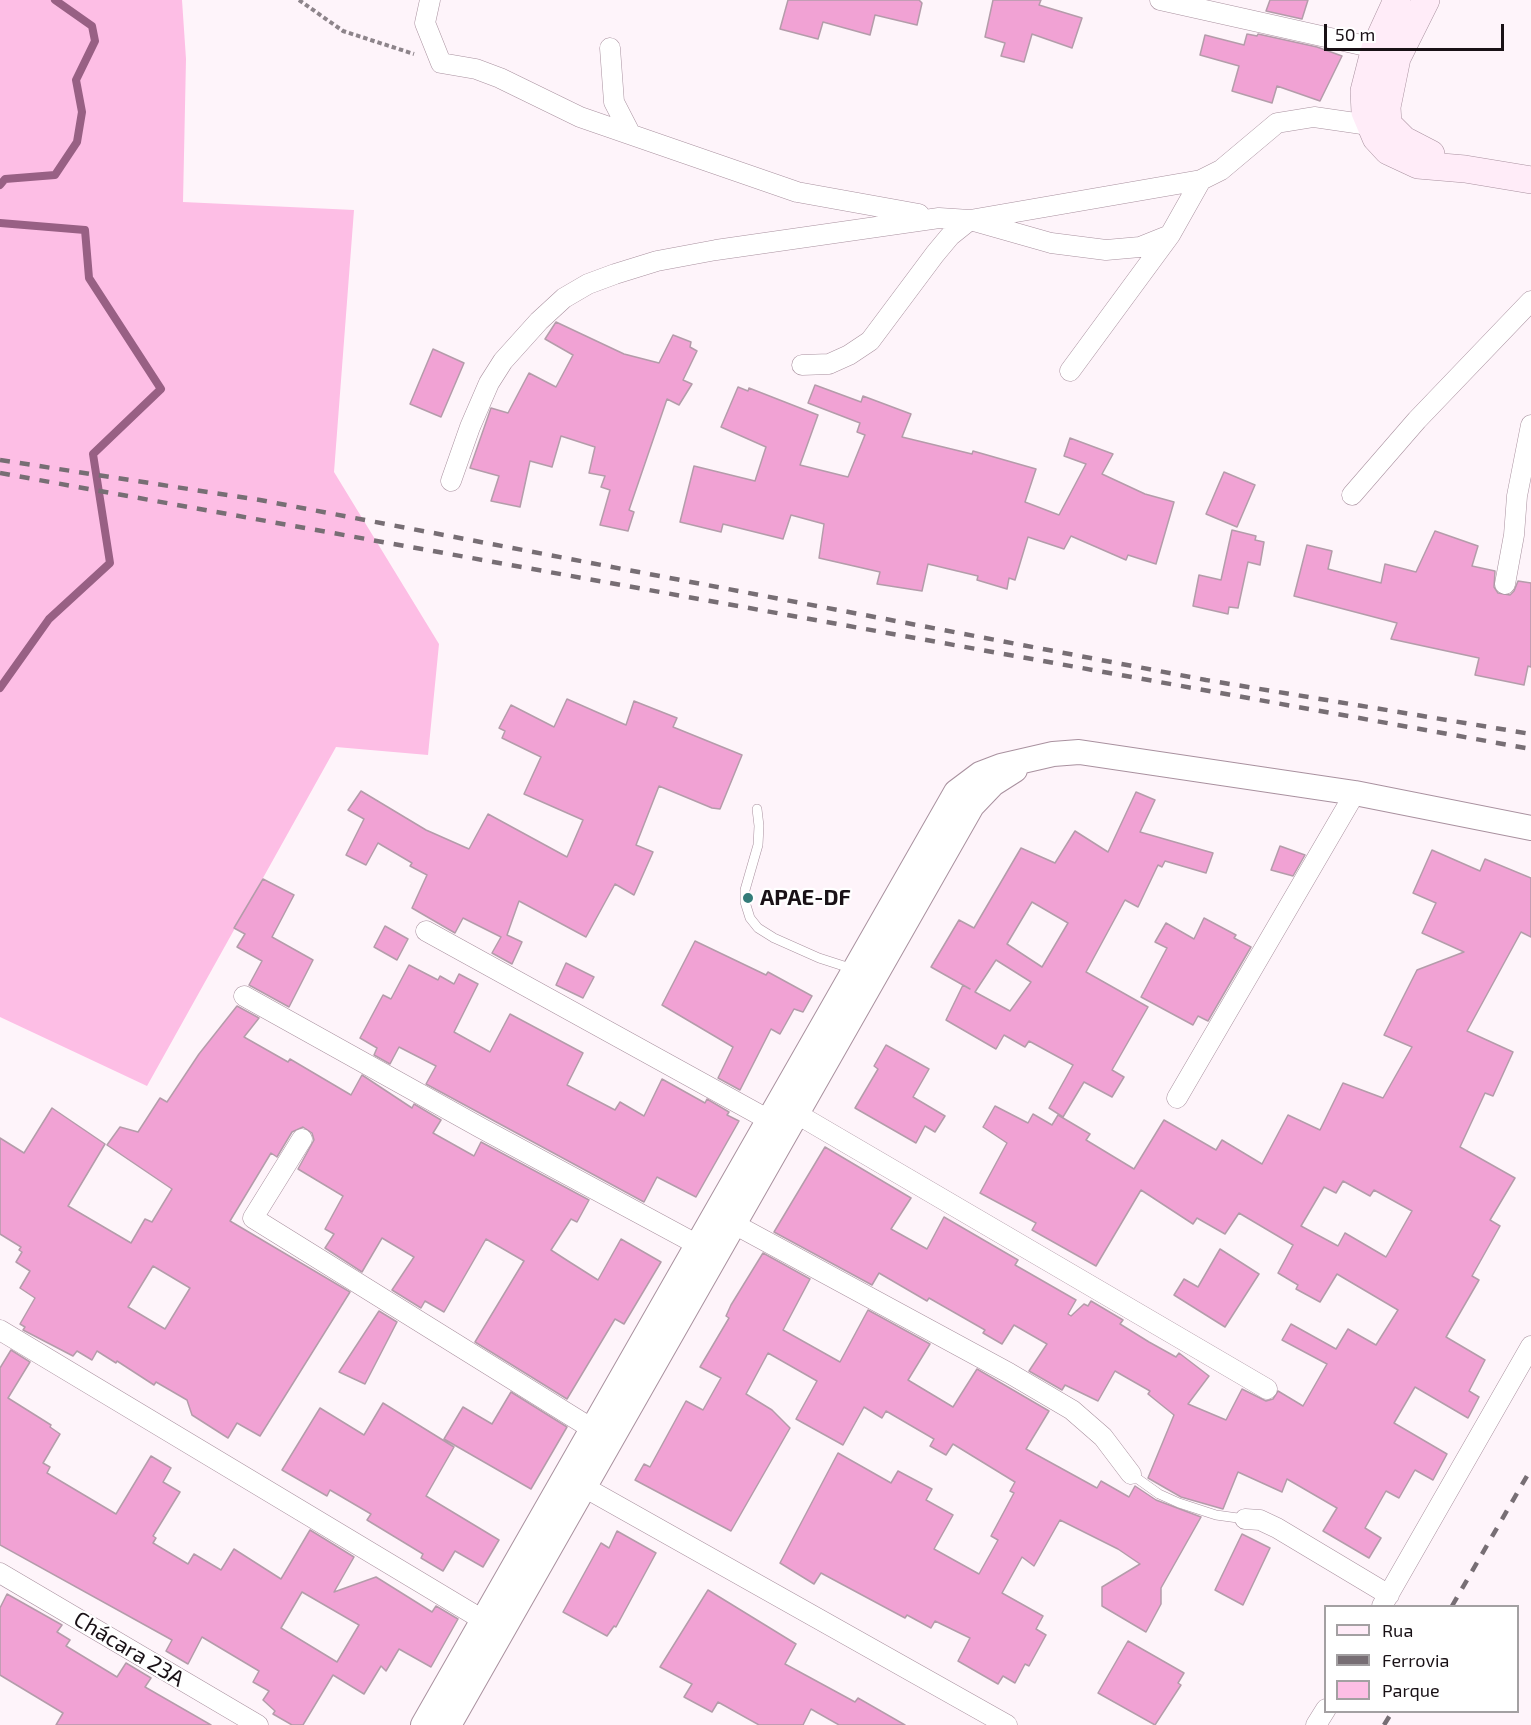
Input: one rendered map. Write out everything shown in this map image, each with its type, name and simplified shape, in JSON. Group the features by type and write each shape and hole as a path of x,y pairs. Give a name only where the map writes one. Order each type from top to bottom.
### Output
{"main road":[{"path":"1386,53 1397,0"},
{"path":"1426,0 1386,53 1362,101 1379,124 1388,151 1403,160 1432,168 1465,169 1531,180"}],"street":[{"path":"430,0 425,23 441,63 476,69 500,78 580,117 630,133 716,166 797,192 939,218 970,220 1051,243 1106,250 1140,248 1170,235"},
{"path":"1160,0 1386,53"},
{"path":"610,48 610,84 614,102 630,133"},
{"path":"802,365 829,364 849,356 870,341 935,254 950,236 970,220 1201,180 1221,170 1277,123 1314,117 1379,124"},
{"path":"1070,371 1170,235 1201,180"},
{"path":"452,482 470,427 489,383 503,361 539,321 564,298 588,284 667,260 939,218"},
{"path":"1352,495 1416,420 1531,301"},
{"path":"1505,584 1514,535 1517,496 1531,425"},
{"path":"423,1725 594,1430 956,792 980,774 1001,766 1053,754 1100,754 1355,793 1531,828"},
{"path":"449,1725 972,806 993,784 1023,762"},
{"path":"1177,1098 1355,793"},
{"path":"426,931 769,1120"},
{"path":"244,996 698,1245"},
{"path":"797,1114 1267,1389"},
{"path":"302,1139 253,1218 594,1430"},
{"path":"734,1224 989,1362 1072,1410 1103,1437 1131,1474"},
{"path":"0,1330 483,1620"},
{"path":"1245,1519 1260,1520 1277,1528 1385,1601 1531,1346"},
{"path":"584,1487 1007,1725"},
{"name":"Chácara 23A","path":"0,1573 258,1725"},
{"path":"1316,1725 1324,1712"}],"lane":[{"path":"757,809 758,845 745,891 745,902 750,918 758,928 774,938 819,958 854,970"},
{"path":"1131,1474 1159,1494 1179,1503 1216,1515 1245,1519"}],"path":[{"path":"299,0 343,31 441,63"}],"green space":[{"path":"0,0 182,0 186,59 183,202 354,210 334,472 439,644 428,755 336,747 147,1086 0,1017"}],"building":[{"path":"788,0 919,0 922,3 917,25 875,15 870,35 823,22 818,39 780,29"},
{"path":"993,0 1041,0 1039,5 1082,18 1072,48 1032,34 1024,62 1001,56 1005,43 985,37"},
{"path":"1270,0 1308,0 1302,19 1266,11"},
{"path":"1247,34 1257,36 1258,34 1317,47 1342,56 1320,101 1277,86 1272,103 1232,91 1239,66 1200,55 1205,35 1244,45"},
{"path":"556,322 624,354 659,363 673,335 691,342 690,347 697,351 683,380 692,384 679,405 667,399 629,510 634,512 628,531 600,525 610,490 601,487 605,476 589,473 595,447 561,436 552,467 530,461 520,507 491,501 499,476 470,468 491,408 508,413 529,373 556,387 573,355 545,339"},
{"path":"433,349 464,363 441,417 410,404"},
{"path":"815,385 861,402 863,396 911,414 902,437 972,454 973,451 1036,469 1025,502 1059,515 1086,464 1064,456 1070,438 1113,454 1102,474 1145,494 1174,502 1156,564 1128,555 1126,560 1071,536 1064,549 1028,537 1015,580 1009,578 1007,589 977,580 978,576 928,564 922,591 877,584 880,572 819,558 824,524 791,515 783,539 723,524 721,532 680,522 694,466 755,481 766,447 721,427 738,387 748,391 749,388 818,415 800,465 848,477 865,435 857,432 860,423 808,403"},
{"path":"1224,472 1255,485 1237,527 1206,514"},
{"path":"1232,530 1256,536 1255,540 1264,542 1260,565 1248,562 1238,608 1229,607 1228,614 1193,606 1199,575 1221,580"},
{"path":"1435,531 1478,546 1472,566 1495,571 1494,587 1498,593 1510,595 1518,581 1531,583 1531,667 1528,666 1524,685 1475,675 1479,658 1391,639 1397,623 1294,596 1307,545 1332,551 1328,569 1381,583 1385,564 1416,572"},
{"path":"567,699 626,725 634,701 677,718 673,727 742,755 720,809 712,808 659,786 636,845 653,852 634,895 615,884 586,937 519,901 507,935 522,942 512,964 492,953 501,937 463,918 455,933 412,908 427,875 410,866 412,863 378,843 366,865 346,855 364,819 348,810 361,791 426,830 469,849 488,814 567,857 583,820 524,794 541,757 502,738 505,731 499,728 511,705 554,727"},
{"path":"1136,792 1155,800 1140,832 1213,853 1206,873 1165,861 1162,867 1158,865 1138,907 1125,900 1086,972 1148,1007 1112,1070 1124,1077 1112,1097 1084,1082 1063,1117 1049,1108 1073,1065 1029,1041 1025,1047 1004,1035 996,1049 946,1020 963,985 931,967 959,920 974,928 1021,848 1055,863 1075,831 1108,852","holes":["1032,902 1068,923 1042,967 1007,944","996,960 1031,982 1010,1011 975,992"]},
{"path":"1280,846 1305,855 1293,876 1271,870"},
{"path":"1432,850 1480,871 1485,859 1531,878 1531,937 1521,932 1467,1031 1513,1052 1493,1096 1485,1093 1460,1147 1515,1178 1490,1220 1500,1226 1472,1276 1479,1280 1446,1337 1485,1360 1469,1391 1479,1397 1468,1418 1415,1387 1394,1423 1447,1454 1433,1480 1415,1470 1399,1498 1386,1491 1365,1528 1381,1538 1369,1558 1323,1531 1337,1508 1287,1479 1282,1492 1238,1472 1223,1509 1181,1497 1148,1478 1174,1415 1148,1394 1150,1391 1115,1371 1098,1401 1065,1385 1062,1390 1029,1371 1047,1344 1014,1325 1002,1344 983,1333 985,1330 929,1298 927,1301 879,1273 872,1285 774,1232 825,1147 911,1198 891,1229 927,1249 944,1217 1018,1260 1015,1265 1076,1300 1068,1314 1071,1316 1084,1304 1088,1306 1091,1301 1123,1320 1120,1324 1149,1342 1176,1357 1179,1353 1209,1376 1188,1404 1226,1420 1242,1389 1266,1401 1273,1399 1278,1391 1303,1406 1327,1364 1282,1340 1291,1324 1336,1349 1348,1329 1376,1345 1398,1310 1337,1274 1320,1302 1296,1289 1298,1285 1278,1273 1293,1245 1239,1213 1225,1234 1197,1218 1193,1224 1141,1190 1096,1266 1032,1230 1036,1223 980,1193 1007,1143 983,1127 995,1106 1028,1123 1033,1114 1052,1125 1058,1115 1090,1134 1086,1140 1134,1169 1164,1120 1216,1150 1222,1140 1262,1164 1288,1115 1320,1130 1343,1083 1383,1098 1412,1047 1384,1035 1417,970 1464,952 1422,933 1436,903 1413,893","holes":["1343,1181 1370,1196 1374,1190 1412,1211 1386,1257 1345,1233 1338,1246 1301,1226 1324,1187 1336,1193"]},
{"path":"263,879 294,895 272,937 313,960 289,1007 249,985 262,961 237,947 245,934 234,928"},
{"path":"1204,918 1236,935 1234,938 1251,947 1208,1021 1198,1016 1193,1025 1141,997 1167,948 1155,942 1166,923 1194,939"},
{"path":"385,926 408,939 397,960 374,947"},
{"path":"695,941 766,975 768,972 812,996 803,1012 794,1009 780,1034 771,1029 740,1090 718,1078 733,1047 662,1005"},
{"path":"566,963 594,977 583,998 556,985"},
{"path":"409,965 438,980 440,976 454,984 459,974 478,984 454,1032 490,1052 510,1014 583,1053 567,1085 615,1110 620,1102 644,1116 662,1079 705,1103 707,1099 729,1112 727,1115 739,1121 696,1197 657,1177 644,1202 426,1084 436,1066 399,1047 390,1064 374,1055 377,1048 360,1038 383,995 391,999"},
{"path":"237,1006 259,1018 244,1037 288,1062 290,1059 351,1095 362,1075 412,1108 414,1104 441,1120 433,1133 474,1156 481,1142 589,1200 577,1222 571,1219 551,1250 598,1280 621,1239 661,1262 624,1324 615,1319 567,1399 475,1342 524,1261 486,1239 444,1312 425,1301 421,1308 392,1290 414,1257 382,1238 362,1272 325,1248 334,1234 325,1229 343,1196 298,1169 314,1140 312,1133 303,1127 292,1132 277,1157 271,1153 230,1221 350,1292 260,1436 237,1423 228,1438 192,1415 187,1400 156,1382 154,1385 117,1361 116,1363 97,1351 92,1360 77,1351 73,1356 23,1330 25,1327 20,1324 35,1298 20,1288 30,1271 16,1262 22,1252 19,1250 21,1247 0,1234 0,1138 24,1153 52,1108 105,1144 68,1206 131,1243 145,1219 152,1222 172,1189 107,1145 120,1127 138,1132 160,1098 167,1102 199,1054","holes":["153,1266 190,1288 165,1329 128,1307"]},
{"path":"886,1045 929,1069 913,1097 945,1116 935,1132 925,1126 916,1143 855,1108 878,1069 874,1066"},
{"path":"1220,1249 1259,1274 1225,1327 1174,1295 1184,1279 1198,1287"},
{"path":"763,1253 810,1279 783,1330 840,1362 868,1310 930,1344 908,1380 953,1407 977,1369 1049,1411 1026,1449 1097,1488 1101,1481 1129,1497 1135,1486 1156,1500 1201,1517 1161,1588 1161,1604 1146,1632 1102,1606 1102,1587 1140,1564 1118,1549 1060,1520 1034,1566 1022,1557 1002,1593 1043,1616 1036,1629 1046,1635 1029,1666 1025,1664 1015,1683 1003,1676 998,1684 958,1661 970,1638 935,1621 931,1628 907,1615 905,1618 821,1573 814,1584 780,1563 838,1453 891,1483 898,1471 932,1489 926,1500 953,1515 934,1549 979,1574 998,1540 991,1536 1014,1493 1010,1491 1015,1482 953,1444 946,1455 930,1446 934,1439 886,1411 882,1418 864,1407 843,1445 796,1419 817,1381 768,1353 746,1394 772,1410 790,1428 731,1531 635,1480 644,1464 650,1467 686,1401 703,1410 721,1378 700,1367 729,1318 726,1316 731,1305"},
{"path":"379,1311 397,1322 365,1384 339,1372"},
{"path":"11,1350 30,1362 8,1398 51,1425 50,1427 60,1434 43,1463 50,1467 47,1473 116,1514 151,1456 171,1468 163,1482 180,1492 153,1536 156,1538 153,1543 188,1564 194,1554 221,1570 234,1549 281,1579 310,1530 354,1557 334,1592 376,1577 432,1612 436,1606 458,1619 431,1667 399,1649 386,1671 381,1666 364,1694 333,1675 303,1725 292,1725 273,1714 275,1711 263,1700 269,1691 253,1682 259,1671 202,1637 188,1664 166,1651 172,1640 0,1545 0,1368","holes":["302,1592 359,1625 337,1662 281,1628"]},
{"path":"511,1392 567,1427 531,1489 444,1439 463,1407 492,1424"},
{"path":"383,1403 454,1447 426,1496 499,1540 483,1567 455,1551 443,1571 421,1558 423,1554 367,1520 371,1514 330,1490 327,1496 282,1470 320,1408 364,1435"},
{"path":"617,1531 656,1553 616,1627 614,1626 607,1636 563,1612 601,1543 609,1548"},
{"path":"1242,1534 1270,1548 1243,1605 1215,1590"},
{"path":"708,1590 796,1644 785,1664 855,1702 858,1698 905,1725 839,1725 811,1709 803,1725 759,1725 718,1702 712,1712 684,1697 692,1684 660,1667"},
{"path":"7,1594 62,1625 57,1632 70,1640 66,1646 117,1677 126,1663 151,1678 145,1687 211,1725 56,1725 63,1713 0,1675 0,1608"},
{"path":"1128,1641 1184,1673 1178,1683 1181,1685 1155,1725 1098,1693"}],"waterway":[{"path":"0,185 5,179 55,175 77,142 82,112 76,80 95,41 92,26 55,0"},
{"path":"0,223 85,230 89,278 161,389 93,454 110,563 49,619 0,688"}],"railway":[{"path":"0,460 260,500 1206,680 1531,734"},
{"path":"0,473 1531,749"},
{"path":"1453,1605 1531,1469"},
{"path":"1384,1725 1391,1713"}],"place":[{"name":"APAE-DF","path":"748,898"}]}
